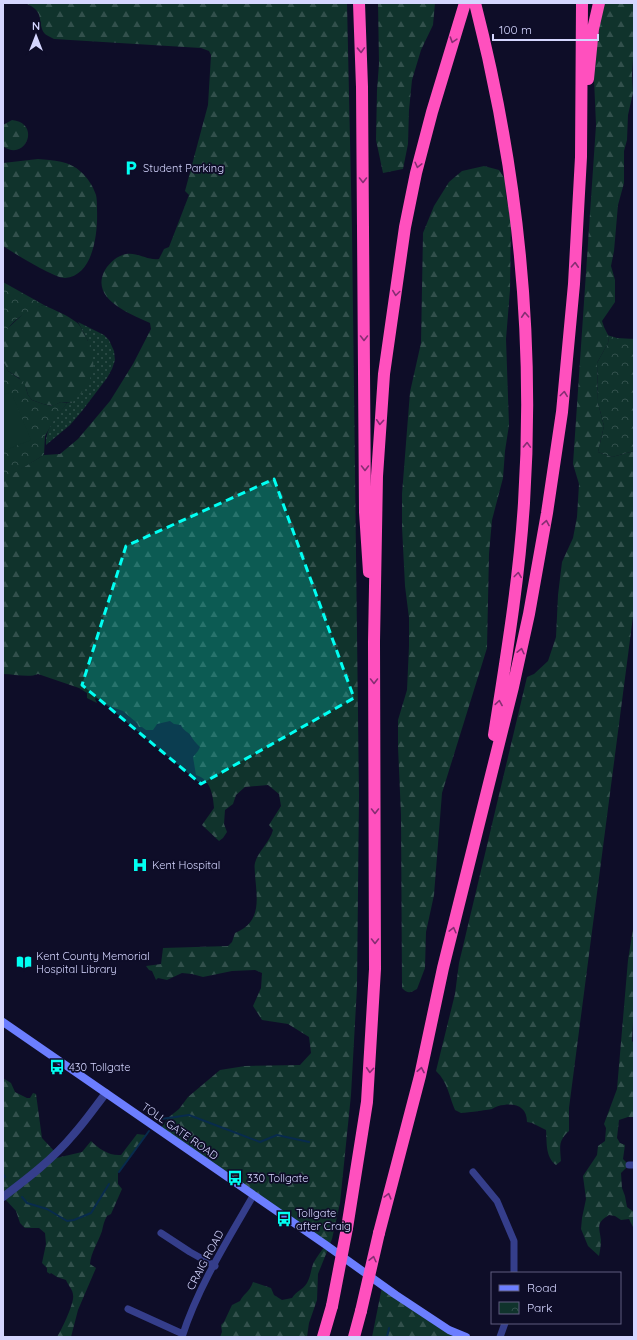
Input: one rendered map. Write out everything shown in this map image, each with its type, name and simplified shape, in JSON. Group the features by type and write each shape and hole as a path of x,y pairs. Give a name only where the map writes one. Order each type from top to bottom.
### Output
{"highway":[{"path":"324,1337 332,1306 347,1228 368,1102 375,969 374,642 378,456 387,350 416,173 432,112 465,3"},
{"path":"475,3 498,102 511,177 522,277 527,378 526,466 520,554 512,617 482,811"},
{"path":"580,182 582,3"},
{"path":"354,1337 379,1233 420,1076 440,983 511,694 529,614 552,481 563,406 571,323 591,45 600,3"},
{"path":"359,6 362,112 365,512 374,642"}],"main road":[{"name":"TOLL GATE ROAD","path":"3,1022 396,1295 450,1330 463,1336"}],"street":[{"path":"3,1197 43,1166 64,1145 82,1125 106,1093"},
{"path":"473,1172 496,1201 514,1241 514,1272"},
{"name":"CRAIG ROAD","path":"183,1335 204,1283 253,1196"},
{"path":"161,1232 214,1266"},
{"path":"128,1309 183,1335"},
{"path":"500,1337 505,1324"}],"highlighted area":[{"path":"274,479 354,698 201,784 82,685 126,546"}],"green space":[{"path":"25,3 347,3 352,230 359,795 357,987 351,1095 340,1203 332,1239 318,1274 317,1300 309,1323 307,1337 220,1337 222,1332 221,1325 232,1305 240,1301 250,1289 253,1282 271,1288 274,1295 282,1300 292,1298 307,1283 314,1262 325,1246 161,1128 188,1097 220,1070 245,1066 300,1065 311,1053 309,1037 288,1024 262,1020 253,1006 261,988 262,973 255,970 232,971 203,977 182,973 167,980 158,978 156,980 152,971 146,966 161,964 163,948 228,946 232,942 235,933 250,923 254,916 257,901 255,869 256,859 273,830 269,825 281,806 279,794 268,785 245,787 236,795 233,804 225,810 224,824 227,832 219,841 202,825 214,808 212,792 208,784 201,777 196,775 193,757 200,747 181,725 174,724 170,721 157,724 153,730 146,730 139,727 137,723 123,711 96,698 97,703 87,698 87,693 79,688 38,674 26,676 3,674 3,479 44,455 60,454 78,439 110,401 133,364 151,329 150,323 123,310 107,297 103,289 102,280 107,267 111,262 120,256 130,254 151,259 159,259 164,249 169,247 189,195 185,191 208,105 211,55 209,51 201,48 54,39 45,34 42,30 39,14 36,10 32,6"},
{"path":"378,3 435,3 433,25 421,50 412,80 408,144 403,169 383,173 376,140 379,64"},
{"path":"602,3 634,3 633,93 628,115 627,140 624,151 624,183 618,205 614,251 611,266 615,280 615,302 602,321 609,337 608,343 597,363 598,403 604,426 598,452 612,457 634,451 634,609 569,1108 569,1131 561,1141 561,1161 556,1165 552,1162 548,1154 546,1130 527,1122 527,1117 523,1110 513,1105 502,1105 492,1109 461,1113 455,1110 446,1085 436,1071 455,994 459,963 527,677 534,674 548,661 556,637 558,595 562,562 573,538 577,517 579,484 573,464 596,125 593,56"},
{"path":"12,120 21,123 26,128 28,134 27,140 18,150 11,150 3,146 3,125"},
{"path":"38,159 67,163 77,168 88,179 96,195 97,219 95,240 92,251 88,261 82,269 75,275 65,278 52,274 34,265 3,246 3,163"},
{"path":"484,166 499,170 505,179 506,196 511,219 510,290 506,339 509,425 503,478 492,520 489,554 487,648 442,793 434,895 426,932 425,968 417,989 409,992 402,988 401,815 398,747 398,720 407,690 409,646 409,618 405,586 402,527 402,494 410,392 421,343 423,233 434,206 449,182 462,171"},
{"path":"3,282 44,305 25,313 10,326 3,337"},
{"path":"44,305 78,323 86,337 93,356 92,373 89,380 85,388 72,403 61,402 53,406 32,400 19,378 8,371 3,361 3,337 5,331 23,314 33,308"},
{"path":"78,322 104,335 109,340 114,351 115,360 107,378 82,411 70,425 46,445 47,433 52,422 67,403 72,403 88,341"},
{"path":"607,335 617,338 634,339 634,451 612,457 598,452 604,426 598,403 597,363 608,343 609,337"},
{"path":"3,361 8,371 24,382 28,395 32,400 52,406 61,402 67,403 45,436 44,455 3,480"},
{"path":"11,392 31,440 3,451 3,395"},
{"path":"634,923 634,1020 632,1041 634,1043 634,1117 619,1120 617,1138 620,1143 625,1145 623,1159 629,1165 621,1173 622,1188 627,1207 634,1212 634,1229 629,1219 621,1220 615,1216 609,1215 602,1220 599,1225 601,1240 599,1256 588,1246 581,1229 586,1199 583,1176 597,1155 598,1146 605,1141 606,1128 604,1124 617,1089 628,960"},
{"path":"3,1078 11,1083 15,1092 27,1098 30,1098 33,1093 36,1094 42,1138 56,1153 52,1159 82,1152 91,1141 104,1151 121,1155 137,1134 146,1135 118,1173 118,1184 122,1189 111,1214 107,1216 105,1220 92,1255 90,1264 96,1268 78,1310 71,1337 57,1337 70,1310 73,1293 66,1280 47,1272 47,1268 42,1263 46,1244 45,1233 39,1228 25,1228 20,1223 16,1211 5,1199 3,1200"},
{"path":"382,1287 460,1337 372,1337"}],"waterway":[{"path":"161,1119 189,1115 260,1142 277,1135 309,1142"},
{"path":"119,1172 149,1131"},
{"path":"22,1197 27,1203 47,1209 67,1221 74,1220 91,1213 109,1184"},
{"path":"387,1337 389,1328"}],"place":[{"name":"Student Parking","path":"131,168"},
{"name":"Kent Hospital","path":"140,865"},
{"name":"Kent County Memorial Hospital Library","path":"24,962"},
{"name":"430 Tollgate","path":"57,1067"},
{"name":"330 Tollgate","path":"235,1178"},
{"name":"Tollgate after Craig","path":"284,1219"}]}
